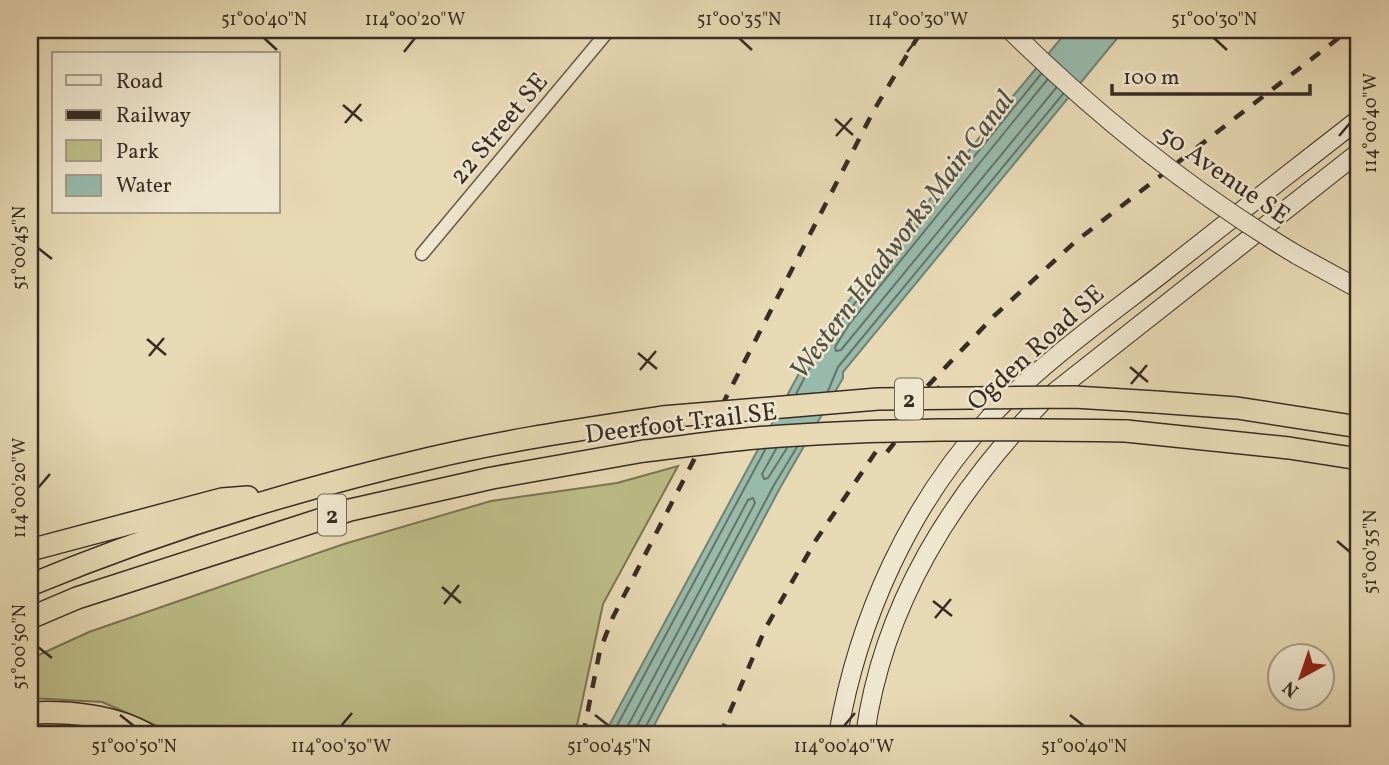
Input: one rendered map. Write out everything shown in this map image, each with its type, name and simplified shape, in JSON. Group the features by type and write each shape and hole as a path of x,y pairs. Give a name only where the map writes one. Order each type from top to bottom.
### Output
{"highway":[{"name":"Deerfoot Trail SE","path":"30,585 163,533 295,493 432,458 662,417 878,399 1062,397 1237,408 1359,426"},
{"name":"Deerfoot Trail SE","path":"30,618 77,598 278,531 350,510 492,478 644,451 755,438 1001,429 1126,431 1289,448 1359,459"},
{"path":"30,551 222,499 295,493"},
{"path":"30,626 77,598"},
{"path":"30,713 82,715 118,723 148,735"}],"street":[{"name":"22 Street SE","path":"422,254 609,30"},
{"name":"50 Avenue SE","path":"1010,30 1079,96 1139,145 1235,216 1297,255 1359,289"},
{"name":"Ogden Road SE","path":"838,735 846,688 863,630 887,574 933,491 963,450 993,415 1043,368 1359,119"},
{"name":"Ogden Road SE","path":"865,735 888,642 916,573 939,531 1001,445 1042,402 1359,152"}],"green space":[{"path":"678,466 603,604 575,735 178,735 102,702 30,698 30,659 89,632 344,544 491,501 617,483"}],"water":[{"path":"1068,30 1124,30 843,372 843,378 780,488 649,735 604,735 803,366 838,314"}],"railway":[{"path":"583,735 600,650 613,617 874,110 922,30"},
{"path":"720,735 765,629 816,540 890,431 921,393 994,316 1075,242 1349,30"},
{"path":"887,452 942,384"}],"water label":[{"name":"Western Headworks Main Canal","path":"901,234"}]}
